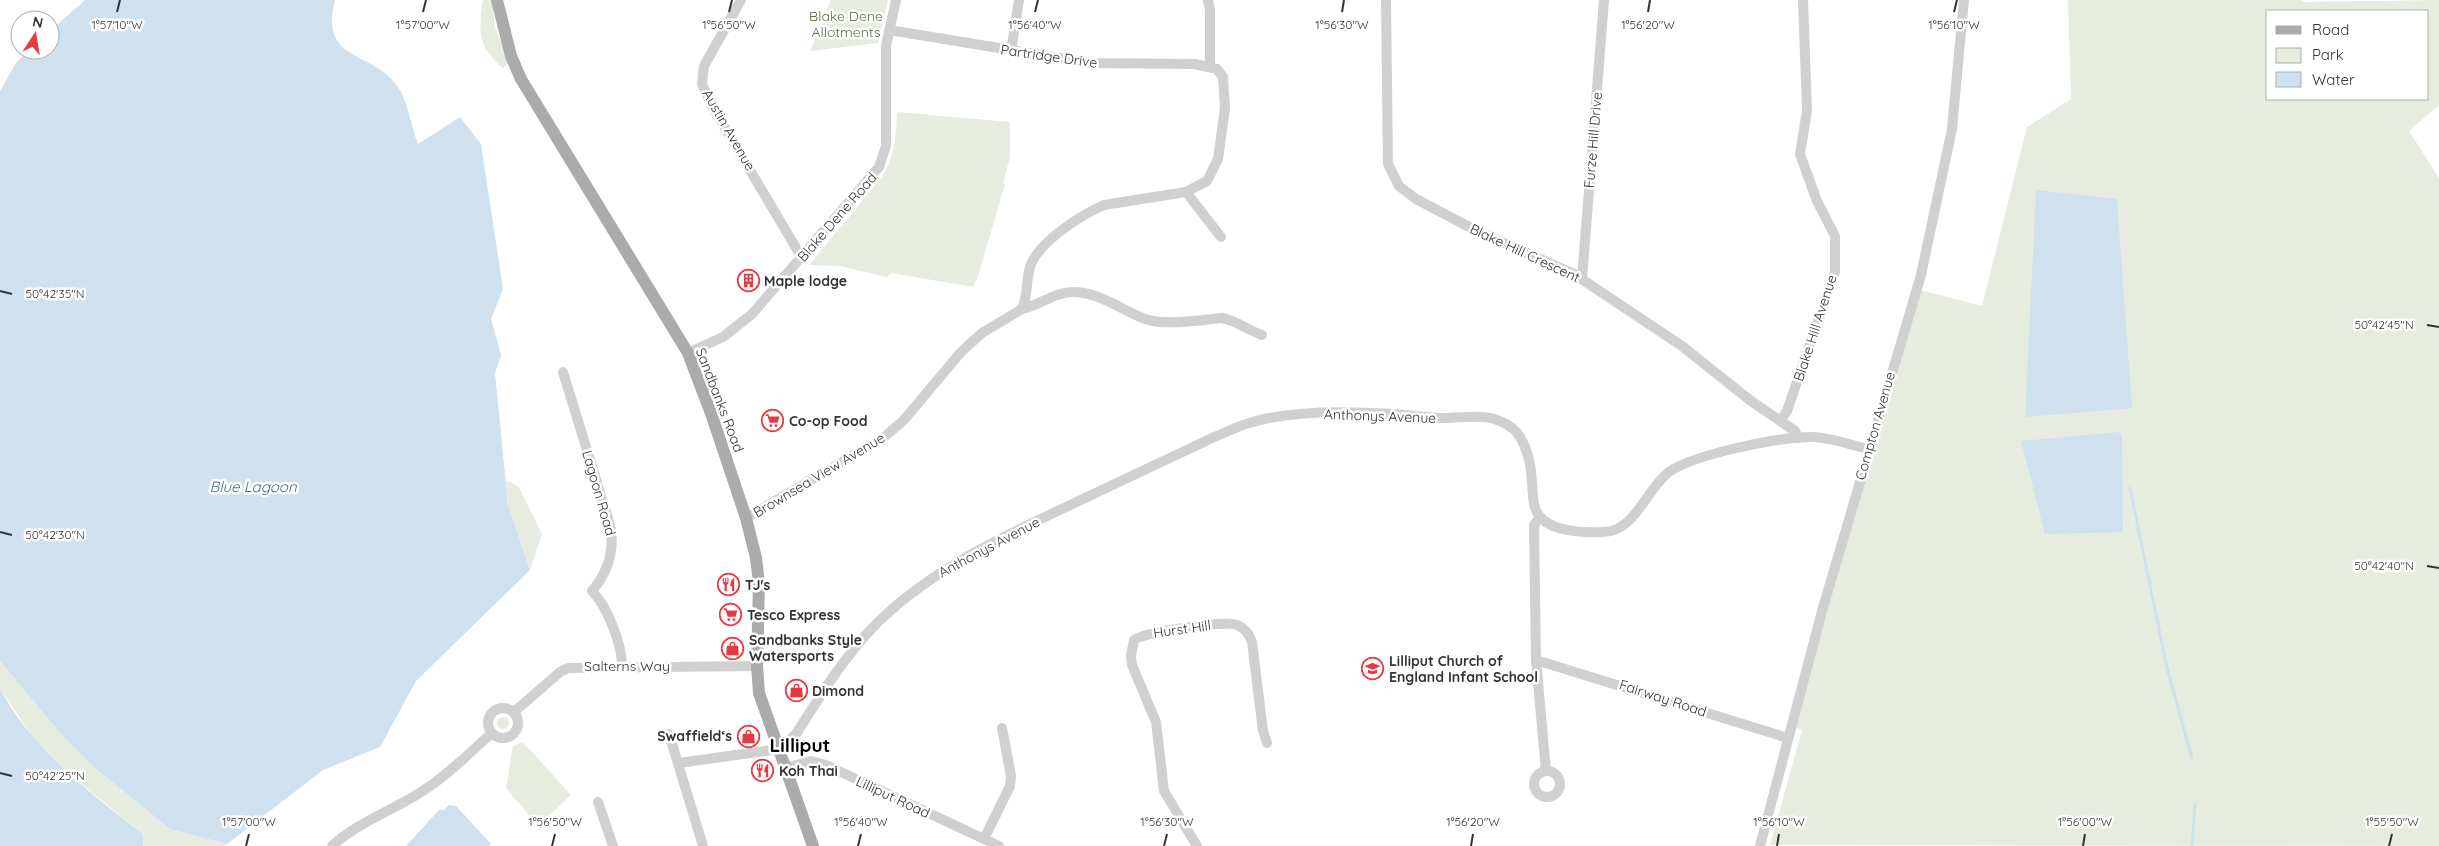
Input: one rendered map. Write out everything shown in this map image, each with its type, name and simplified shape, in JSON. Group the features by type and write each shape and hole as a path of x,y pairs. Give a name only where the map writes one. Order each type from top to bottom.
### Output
{"main road":[{"name":"Sandbanks Road","path":"497,0 511,56 521,79 688,353 746,518 759,582 756,666 761,702 786,768 812,846"}],"street":[{"name":"Austin Avenue","path":"741,0 704,66 702,84 712,106 802,258"},
{"name":"Blake Dene Road","path":"688,353 723,337 738,326 802,258 874,174 883,157 886,138 886,46 896,0"},
{"path":"1010,51 1019,0"},
{"path":"1022,309 1030,266 1035,255 1041,248 1084,216 1104,205 1186,192 1207,181 1218,159 1222,141 1225,108 1223,76 1217,69 1210,67 1210,10 1208,0"},
{"name":"Blake Hill Crescent","path":"1386,0 1388,164 1399,186 1416,200 1475,230 1582,279 1682,346 1751,401 1795,432 1798,438"},
{"name":"Furze Hill Drive","path":"1582,279 1604,0"},
{"name":"Blake Hill Avenue","path":"1780,421 1787,411 1835,272 1835,236 1817,201 1800,154 1808,111 1803,0"},
{"name":"Compton Avenue","path":"1760,846 1868,449 1923,265 1952,129 1964,0"},
{"name":"Partridge Drive","path":"889,30 1091,63 1195,64 1210,67"},
{"path":"1186,192 1221,237"},
{"name":"Brownsea View Avenue","path":"746,518 883,438 903,421 975,339 998,322 1022,309 1041,304 1060,294 1081,293 1098,297 1152,321 1222,318 1233,320 1249,330 1262,335"},
{"name":"Lagoon Road","path":"563,372 613,539 611,553 601,580 592,591 604,605 620,651 622,666"},
{"name":"Anthonys Avenue","path":"778,747 796,734 845,659 866,634 890,611 944,570 1038,520 1246,424 1275,417 1345,412 1441,418 1470,415 1490,418 1514,429 1523,443 1532,468 1534,504 1540,517"},
{"path":"1546,771 1536,660 1534,525 1540,517 1551,526 1562,529 1606,533 1623,525 1661,480 1682,465 1715,454 1798,438 1826,439 1868,449"},
{"name":"Hurst Hill","path":"1197,846 1164,791 1156,722 1132,665 1134,640 1148,634 1229,623 1242,627 1248,633 1252,642 1263,731 1267,743"},
{"name":"Fairway Road","path":"1536,660 1788,738"},
{"name":"Salterns Way","path":"514,712 560,672 568,668 756,666"},
{"path":"504,708 514,712 518,724 513,734 502,737 492,733 488,722 492,713 504,708"},
{"path":"984,839 1010,786 1011,776 1002,728"},
{"path":"332,846 354,828 422,792 444,776 492,733"},
{"path":"669,734 703,846"},
{"path":"679,763 778,747"},
{"name":"Lilliput Road","path":"786,768 811,761 826,765 999,846"},
{"path":"598,802 613,846"}],"green space":[{"path":"483,0 492,0 495,27 509,63 503,68 484,46 480,20"},
{"name":"Blake Dene Allotments","path":"831,0 888,0 878,43 810,51"},
{"path":"2068,0 2300,0 2303,2 2439,0 2439,105 2409,131 2439,178 2439,846 1770,845 1802,730 1792,726 1916,289 1982,306 2027,127 2071,99"},
{"path":"897,112 1010,122 1010,157 1003,183 1005,184 978,276 973,287 891,273 887,277 840,266 809,265 882,177 892,154"},
{"path":"506,480 519,487 542,534 530,570 508,505"},
{"path":"0,661 60,733 95,768 170,829 227,844 223,846 143,846 143,834 68,773 35,740 0,689"},
{"path":"501,717 505,717 509,723 505,729 501,729 497,725 497,721"},
{"path":"523,742 571,795 538,826 506,788 513,746"}],"water":[{"name":"Blue Lagoon","path":"85,0 335,0 332,21 335,36 342,46 352,54 390,77 400,90 418,144 460,117 481,144 503,289 491,319 501,355 495,373 508,505 530,570 416,681 380,747 323,770 227,844 170,829 95,768 60,733 0,661 0,91 19,60 60,60 60,22"},
{"path":"2036,190 2117,199 2132,408 2025,417"},
{"path":"2119,432 2122,437 2123,532 2045,534 2021,441"},
{"path":"0,689 13,711 46,751 83,786 143,834 143,846 0,846"},
{"path":"449,805 456,806 491,844 489,846 406,846 439,810 444,810"}],"waterway":[{"path":"2130,488 2167,668 2192,758"},
{"path":"2192,846 2195,804"}],"place":[{"name":"Maple lodge","path":"748,281"},
{"name":"Co-op Food","path":"773,421"},
{"name":"TJ's","path":"729,585"},
{"name":"Tesco Express","path":"731,615"},
{"name":"Sandbanks Style Watersports","path":"733,648"},
{"name":"Lilliput Church of England Infant School","path":"1373,669"},
{"name":"Dimond","path":"796,691"},
{"name":"Swaffield‘s","path":"748,736"},
{"name":"Koh Thai","path":"763,771"}],"district":[{"name":"Lilliput","path":"800,745"}]}
